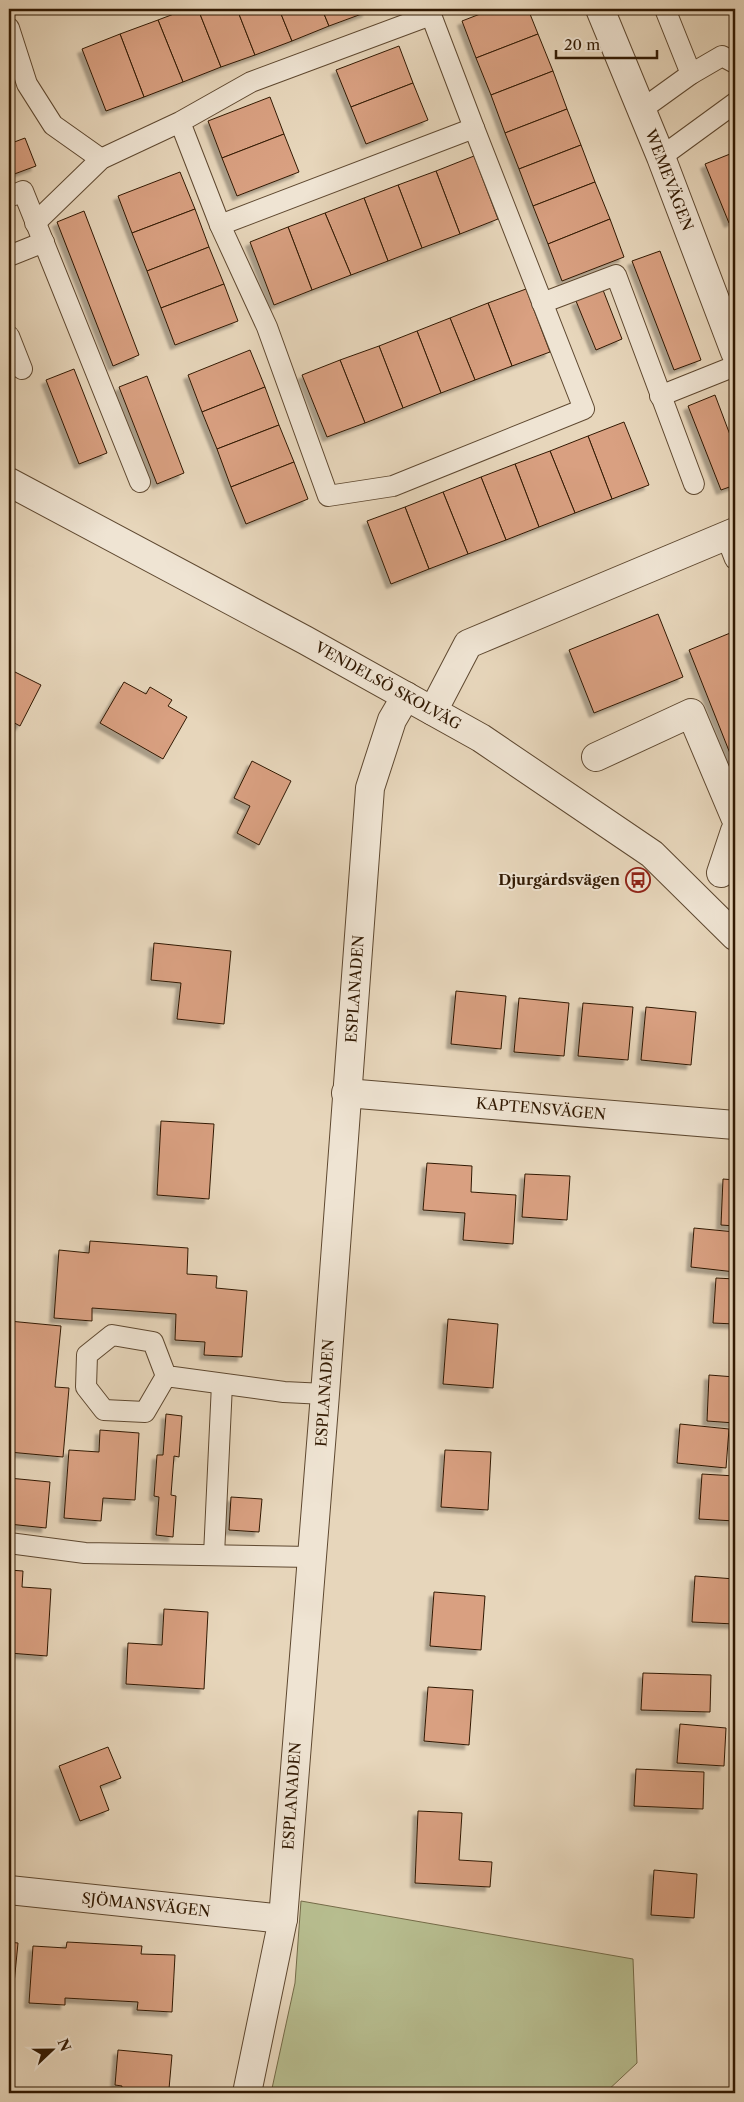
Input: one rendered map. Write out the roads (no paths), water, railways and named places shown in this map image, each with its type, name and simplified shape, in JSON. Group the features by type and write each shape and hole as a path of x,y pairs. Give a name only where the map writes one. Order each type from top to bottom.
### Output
{"street":[{"name":"WEMEVÄGEN","path":"600,9 661,157 735,352"},
{"name":"VENDELSÖ SKOLVÄG","path":"9,482 305,640 481,738 652,854 735,936"},
{"path":"433,711 468,644 732,542"},
{"name":"ESPLANADEN","path":"247,2093 283,1919 325,1394 370,788 392,720 406,696"},
{"path":"596,757 691,713 735,817"},
{"path":"722,873 735,831"},
{"name":"KAPTENSVÄGEN","path":"346,1093 735,1126"},
{"name":"SJÖMANSVÄGEN","path":"9,1890 283,1919"}],"lane":[{"path":"665,9 691,74"},
{"path":"35,223 101,159 180,122 251,82 431,15 584,409 394,486 328,496 267,327 220,225 180,122"},
{"path":"9,28 27,84 53,124 101,159"},
{"path":"642,110 691,74 722,56 735,63"},
{"path":"661,157 735,103"},
{"path":"220,225 474,128"},
{"path":"9,197 23,191 140,482"},
{"path":"9,256 44,242"},
{"path":"542,304 616,276 694,484"},
{"path":"9,336 22,369"},
{"path":"660,396 735,366"},
{"path":"112,1335 153,1342 166,1376 145,1412 104,1410 86,1388 87,1355 112,1335"},
{"path":"166,1376 284,1392 325,1394"},
{"path":"214,1555 222,1384"},
{"path":"9,1543 85,1553 311,1556"}],"place":[{"name":"Djurgårdsvägen","path":"638,880"}]}
